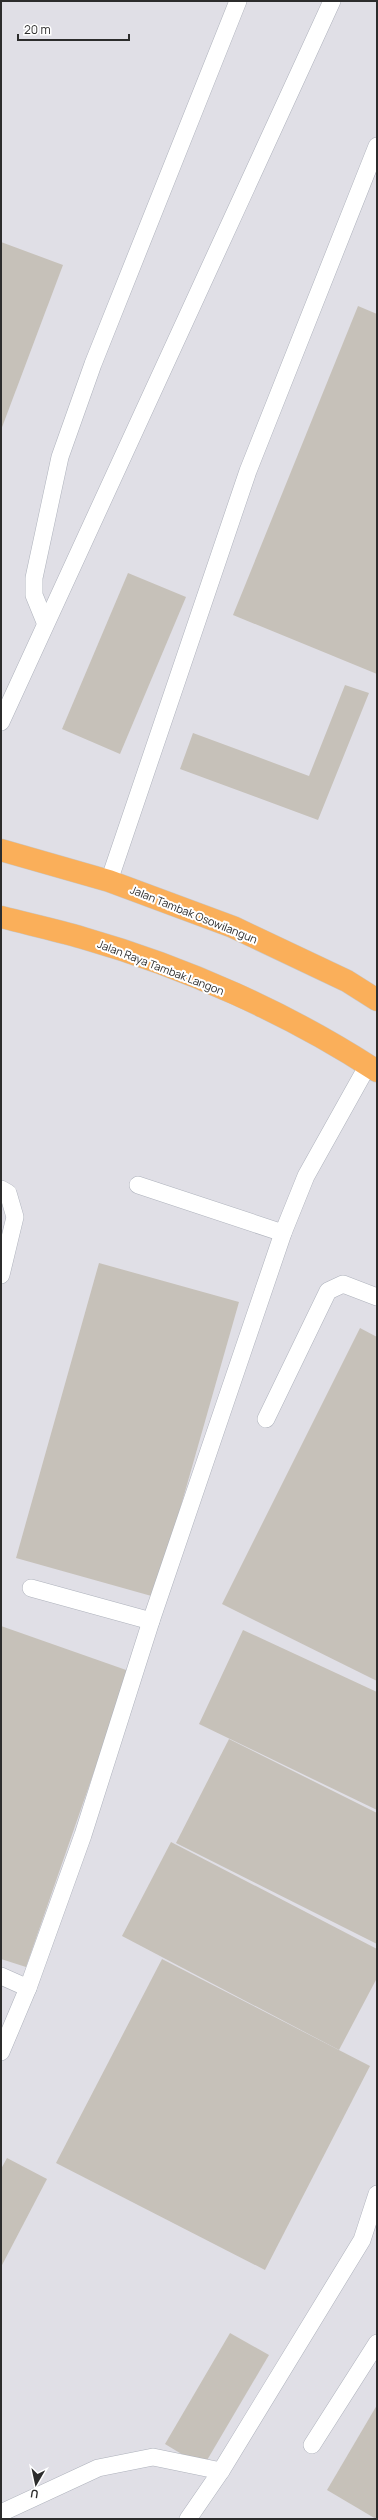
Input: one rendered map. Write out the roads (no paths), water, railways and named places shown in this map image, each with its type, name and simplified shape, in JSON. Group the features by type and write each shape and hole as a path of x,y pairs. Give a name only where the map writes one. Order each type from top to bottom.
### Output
{"highway":[{"name":"Jalan Tambak Osowilangun","path":"1,850 109,880 232,927 347,981 377,1000"},
{"name":"Jalan Raya Tambak Langon","path":"1,917 84,938 198,978 300,1025 372,1068"}],"lane":[{"path":"45,622 34,594 34,578 60,457 93,364 238,1"},
{"path":"1,722 45,622 332,1"},
{"path":"109,880 248,471 377,146"},
{"path":"1,2052 28,1988 82,1835 151,1621 283,1233 306,1176 372,1068"},
{"path":"138,1185 283,1233"},
{"path":"1,1189 8,1193 15,1217 1,1275"},
{"path":"266,1419 328,1291 343,1284 377,1297"},
{"path":"31,1588 151,1621"},
{"path":"1,1976 28,1988"},
{"path":"188,2519 221,2471 362,2240 377,2194"},
{"path":"312,2446 377,2343"},
{"path":"1,2513 98,2468 153,2457 221,2471"}]}
